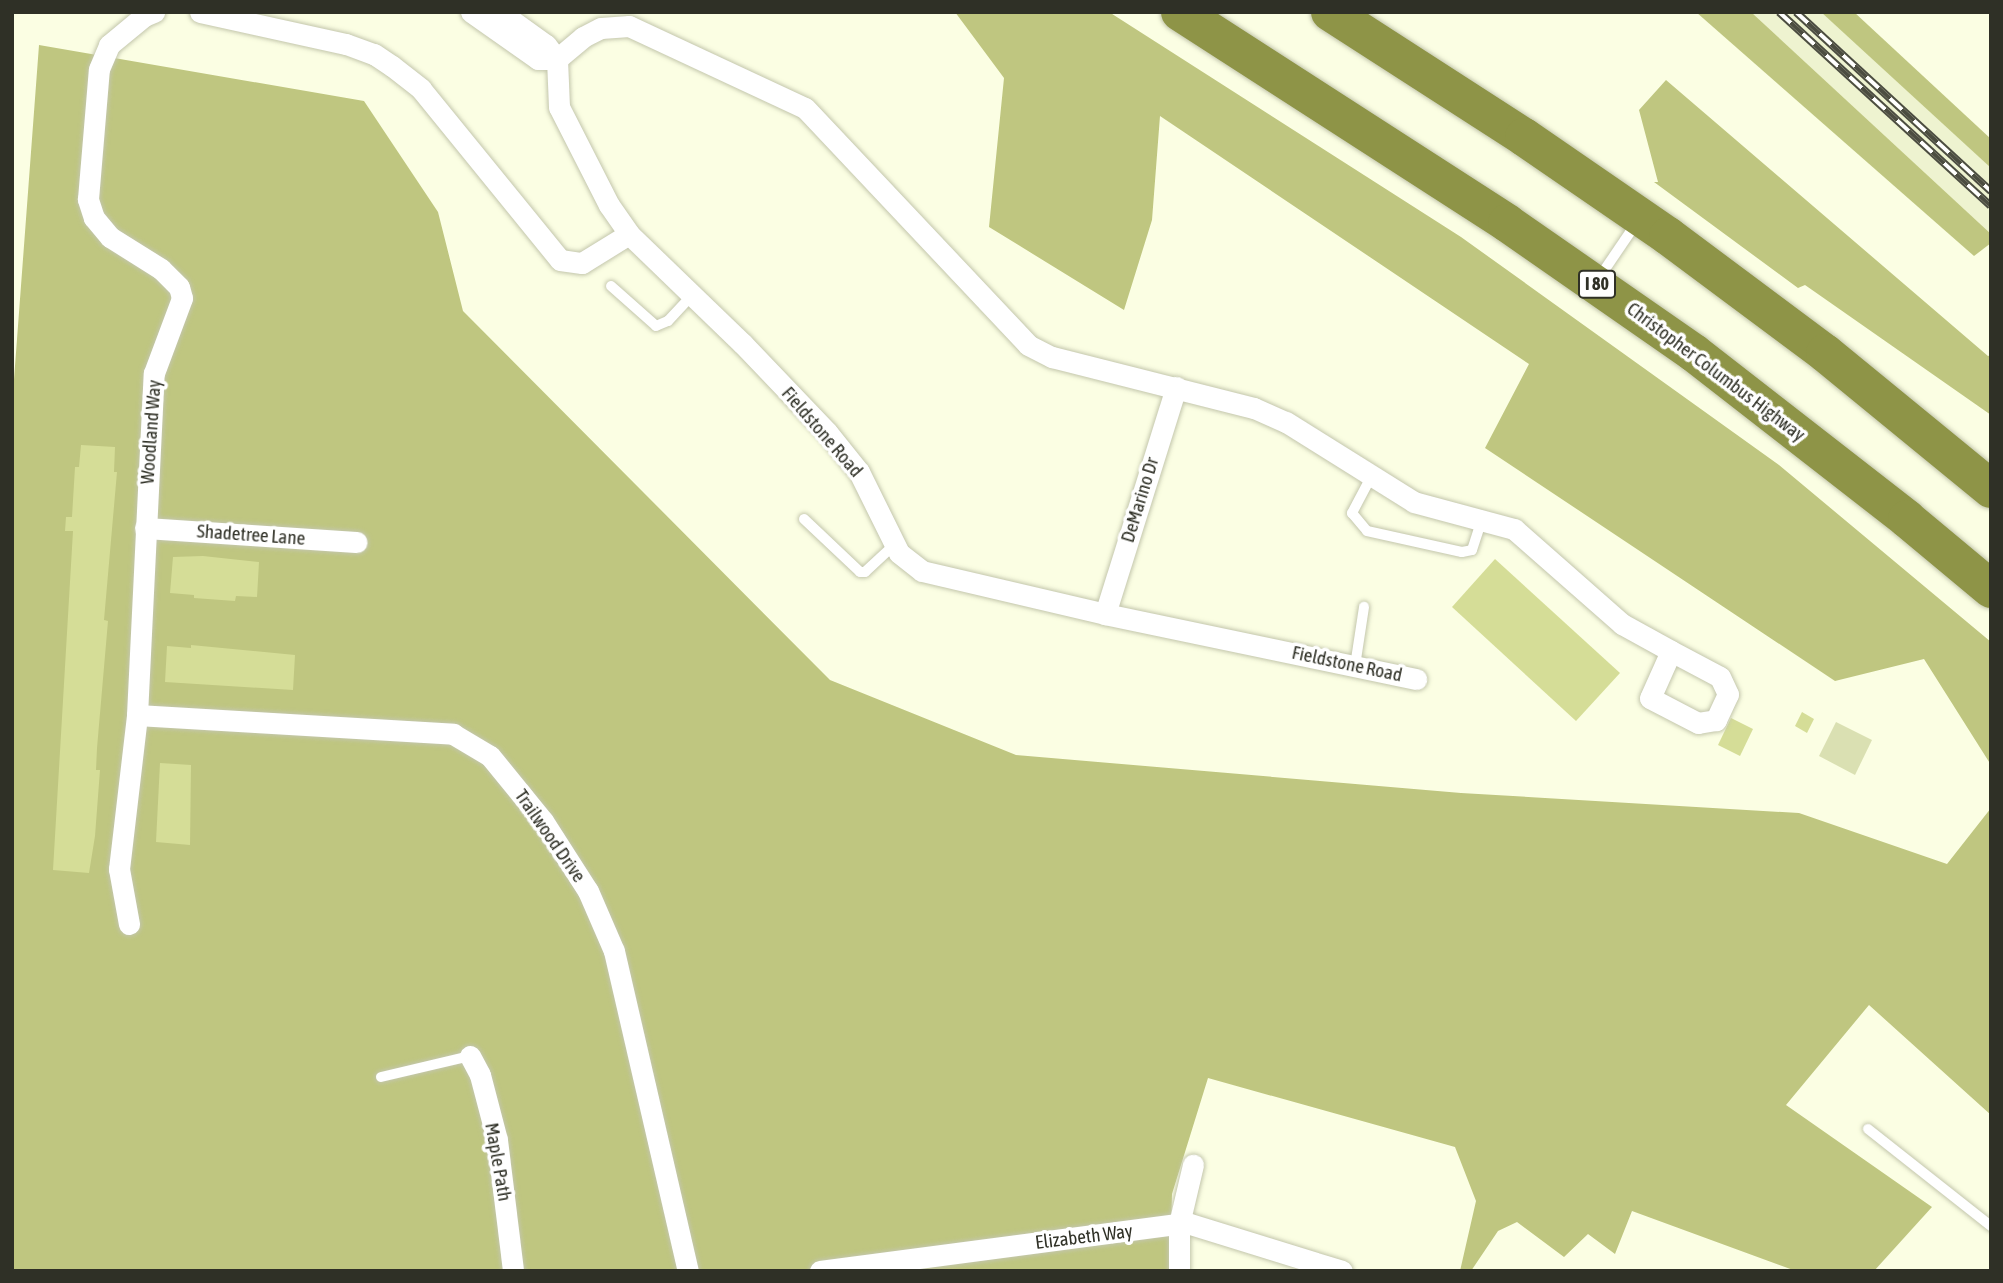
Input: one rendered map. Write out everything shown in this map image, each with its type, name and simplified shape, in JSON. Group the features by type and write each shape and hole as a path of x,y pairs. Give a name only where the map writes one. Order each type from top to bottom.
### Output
{"highway":[{"name":"Christopher Columbus Highway","path":"1180,12 1595,283 1793,428 1991,589"},
{"path":"1330,12 1641,216 1825,353 1991,489"}],"street":[{"name":"Woodland Way","path":"129,924 120,869 137,715 154,373 182,298 179,287 161,268 110,237 94,218 88,199 99,69 109,45 144,16 154,12"},
{"path":"200,12 346,44 374,54 392,66 421,89 560,260 582,263 629,234"},
{"path":"471,12 538,59 556,59 583,37 601,27 629,26 805,108 1028,345 1052,357 1254,408 1286,422 1415,502 1514,529 1622,624 1671,651"},
{"path":"500,12 546,45 556,59"},
{"name":"Fieldstone Road","path":"556,59 559,107 609,205 629,234 827,432 859,472 899,553 922,571 1105,614 1416,678"},
{"name":"DeMarino Dr","path":"1105,614 1176,387"},
{"name":"Shadetree Lane","path":"145,528 357,542"},
{"name":"Trailwood Drive","path":"137,715 453,734 490,756 543,821 588,891 614,951 688,1271"},
{"name":"Maple Path","path":"470,1056 480,1075 497,1140 513,1271"},
{"path":"1179,1271 1179,1224 1193,1165"},
{"name":"Elizabeth Way","path":"820,1271 1187,1223 1342,1271"}],"lane":[{"path":"1595,283 1641,216"},
{"path":"611,286 656,326 668,321 692,295"},
{"path":"1371,477 1352,513 1367,530 1462,552 1472,550 1482,519"},
{"path":"804,519 860,572 865,572 895,544"},
{"path":"1356,666 1364,607"},
{"path":"381,1077 470,1056"},
{"path":"1868,1129 1991,1226"}],"shaded area":[{"path":"1751,12 1821,12 1884,67 1991,168 1991,234"},
{"path":"1836,722 1872,740 1855,775 1819,756"}],"green space":[{"path":"955,12 1109,12 1461,237 1779,465 1991,642 1991,765 1924,659 1835,681 1485,448 1529,364 1160,116 1152,220 1124,310 989,227 1004,78"},
{"path":"1696,12 1751,12 1991,234 1991,243 1974,256"},
{"path":"1821,12 1854,12 1991,139 1991,168"},
{"path":"39,45 364,101 438,212 463,311 830,680 1016,755 1461,793 1799,813 1947,864 1991,808 1991,1115 1869,1005 1786,1105 1932,1207 1874,1271 1796,1271 1632,1211 1615,1254 1588,1234 1564,1257 1517,1222 1498,1231 1471,1271 1460,1271 1476,1201 1455,1147 1208,1078 1172,1194 1170,1271 12,1271 12,406"},
{"path":"1666,80 1988,356 1991,355 1991,415 1805,285 1798,288 1654,182 1658,182 1639,110"}],"building":[{"path":"81,445 115,447 114,472 117,472 104,620 108,621 97,748 96,770 100,770 89,873 53,870 73,531 65,531 66,517 72,517 75,467 79,467"},
{"path":"203,556 259,562 257,597 236,596 235,601 170,593 173,557"},
{"path":"1495,559 1620,673 1576,721 1452,607"},
{"path":"191,645 295,655 293,690 165,682 167,646 191,648"},
{"path":"1802,712 1814,719 1807,733 1795,726"},
{"path":"1731,718 1753,729 1740,756 1718,745"},
{"path":"160,763 191,765 190,845 156,842"}],"railway":[{"path":"1779,12 1991,206"},
{"path":"1796,12 1991,191"}]}
